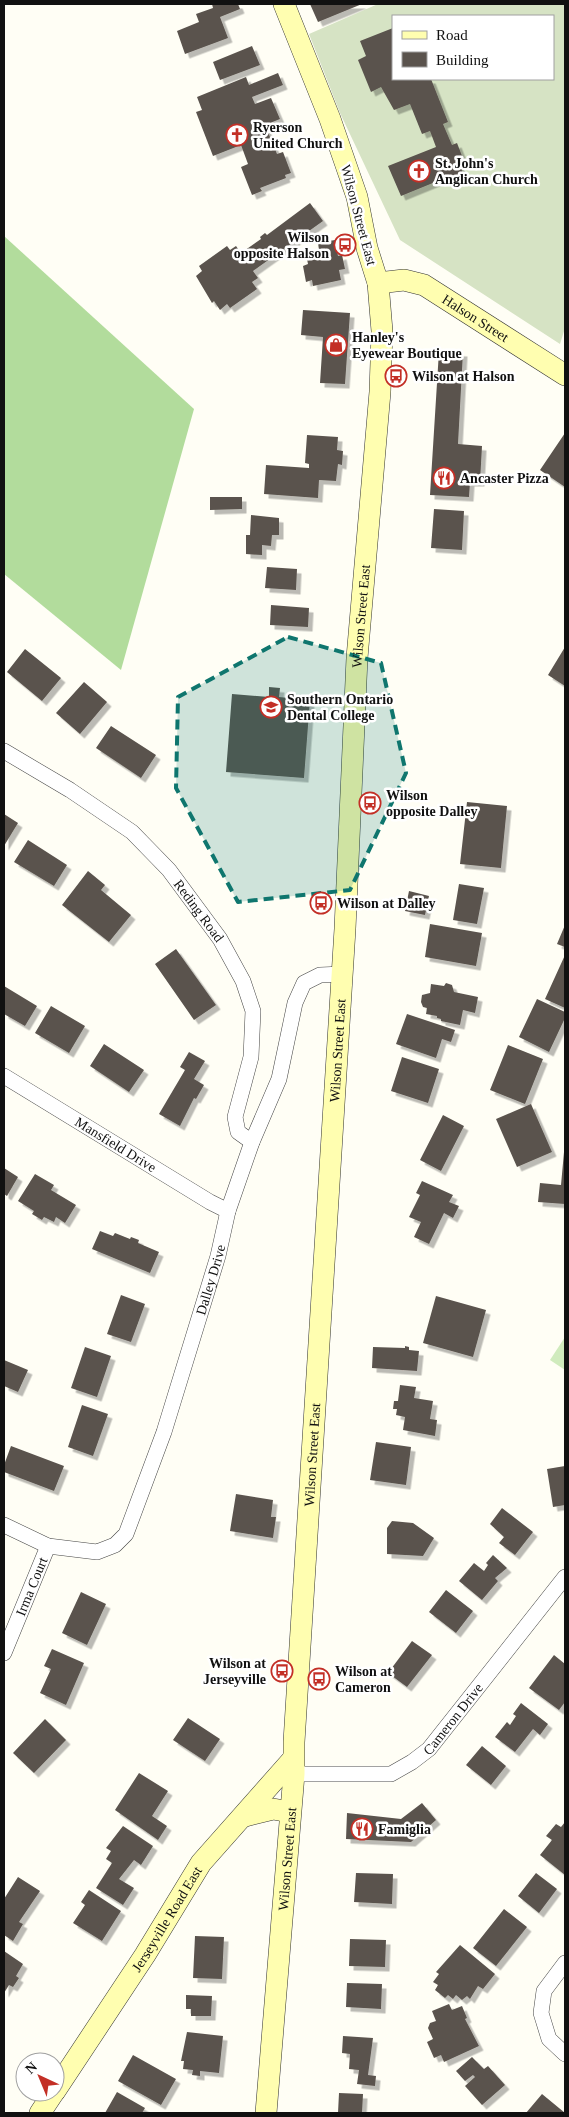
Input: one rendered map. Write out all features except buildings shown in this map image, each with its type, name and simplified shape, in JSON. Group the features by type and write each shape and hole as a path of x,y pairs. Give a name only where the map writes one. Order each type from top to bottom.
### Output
{"main road":[{"name":"Wilson Street East","path":"266,2113 294,1758 343,974 357,658 380,392 382,331 378,283 347,168 284,4"},
{"name":"Halson Street","path":"378,283 404,280 424,285 565,375"},
{"name":"Jerseyville Road East","path":"65,2076 144,1955 201,1863 245,1816 261,1792 294,1758"},
{"path":"201,1863 233,1808 264,1770 294,1758"},
{"path":"245,1816 274,1809 290,1812"},
{"name":"Jerseyville Road East","path":"40,2113 48,2102"}],"street":[{"name":"Reding Road","path":"4,751 70,790 132,832 170,870 220,939 243,981 253,1011 251,1057 235,1117 238,1132 252,1142"},
{"name":"Dalley Drive","path":"4,1525 48,1546 97,1552 115,1545 126,1534 164,1432 218,1256 228,1211 252,1142 279,1079 295,1003 304,982 320,976 343,974"},
{"name":"Mansfield Drive","path":"4,1076 210,1202 228,1211"},
{"name":"Irma Court","path":"4,1653 48,1546"},
{"name":"Cameron Drive","path":"294,1758 391,1774 412,1762 429,1749 565,1577"},
{"path":"565,1963 544,1991 541,2013 549,2039 565,2054"}],"highlighted area":[{"path":"288,637 381,663 406,773 350,890 238,902 176,788 178,697"}],"green space":[{"path":"378,4 565,4 565,328 560,344 400,240 340,113 309,34"},
{"path":"4,236 194,409 121,670 4,574"},
{"path":"565,1337 565,1370 550,1360"}],"place":[{"name":"Ryerson United Church","path":"237,135"},
{"name":"St. John's Anglican Church","path":"419,171"},
{"name":"Wilson opposite Halson","path":"345,245"},
{"name":"Hanley's Eyewear Boutique","path":"336,345"},
{"name":"Wilson at Halson","path":"396,376"},
{"name":"Ancaster Pizza","path":"444,478"},
{"name":"Southern Ontario Dental College","path":"271,707"},
{"name":"Wilson opposite Dalley","path":"370,803"},
{"name":"Wilson at Dalley","path":"321,903"},
{"name":"Wilson at Jerseyville","path":"282,1671"},
{"name":"Wilson at Cameron","path":"319,1679"},
{"name":"Famiglia","path":"362,1829"}]}
